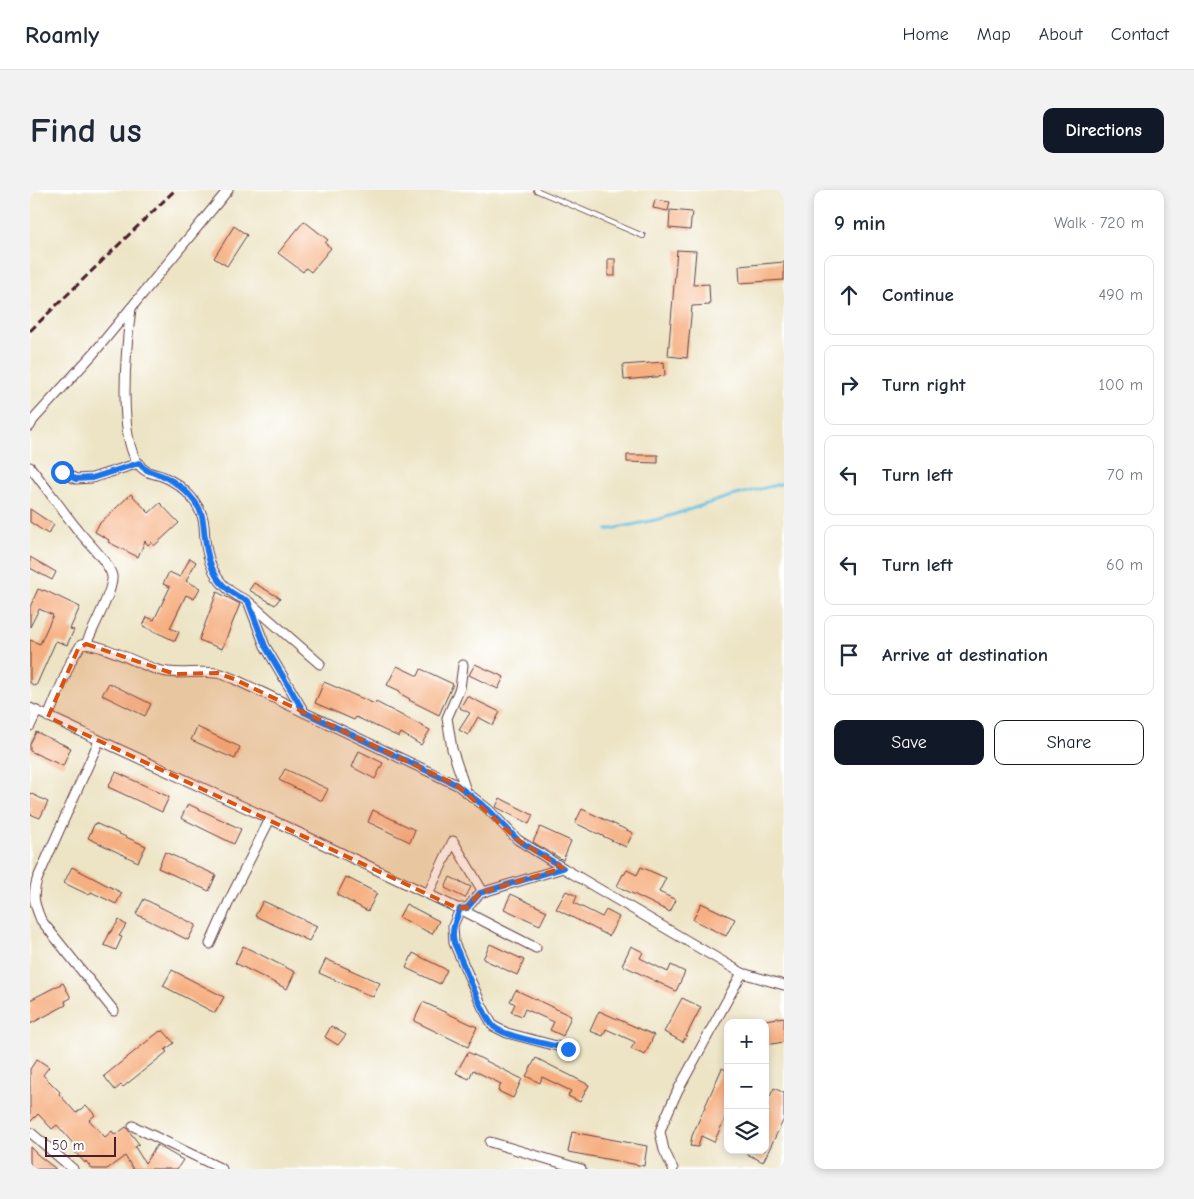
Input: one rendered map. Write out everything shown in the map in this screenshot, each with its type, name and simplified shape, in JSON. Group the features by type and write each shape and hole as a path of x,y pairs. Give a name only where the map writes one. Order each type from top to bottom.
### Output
{"street":[{"path":"31,422 93,354 228,190"},
{"path":"131,308 125,382 126,425 133,455 144,470 164,476 179,485 195,502 203,516 209,560 222,586 239,598 248,601 320,664"},
{"path":"62,472 76,479 92,478 139,463"},
{"path":"30,467 111,573 108,594 86,644"},
{"path":"248,601 265,646 304,712"},
{"path":"48,717 72,658 78,649 86,644 158,670 175,674 217,673 234,679 457,785 488,809 518,840 563,868 742,973 784,985"},
{"path":"463,665 460,688 447,718 452,749 466,792"},
{"path":"30,726 34,710 460,909 536,948"},
{"path":"99,741 37,880 33,894 35,907 41,920 114,1011"},
{"path":"210,944 270,819"},
{"path":"428,894 453,840 482,892"},
{"path":"460,909 467,908 482,892 563,868"},
{"path":"460,909 453,926 454,943 493,1026 507,1033 568,1049"},
{"path":"673,1169 664,1150 660,1132 678,1090 742,973"},
{"path":"133,1126 222,1169"},
{"path":"30,1132 73,1169"},
{"path":"490,1142 581,1169"}],"lane":[{"path":"536,190 644,236"}],"highlighted area":[{"path":"86,644 175,674 217,673 234,679 457,785 518,840 563,868 480,893 467,908 457,908 48,717 78,649"}],"building":[{"path":"655,200 670,202 668,211 653,208"},
{"path":"670,210 692,212 690,230 669,228"},
{"path":"304,221 328,240 325,243 331,248 311,272 306,268 303,272 278,253"},
{"path":"234,226 247,235 227,266 214,258"},
{"path":"677,250 696,251 693,285 709,284 710,305 692,306 687,358 668,356"},
{"path":"608,259 615,259 615,276 608,276"},
{"path":"784,262 784,280 740,283 739,266"},
{"path":"664,362 665,376 624,380 623,365"},
{"path":"627,455 658,455 658,463 627,462"},
{"path":"131,494 149,513 160,503 179,523 154,546 151,542 148,545 145,541 138,557 108,542 109,540 95,532 99,524"},
{"path":"30,509 54,525 48,534 30,522"},
{"path":"30,557 56,572 52,580 30,568"},
{"path":"190,558 196,562 186,581 200,588 194,599 186,595 170,628 179,632 175,641 143,626 147,617 154,620 170,587 163,584 169,572 180,577"},
{"path":"254,583 280,598 275,605 249,590"},
{"path":"38,589 80,607 70,629 74,630 67,645 56,641 36,686 30,683 30,640 40,644 53,615 39,609 30,627 30,607"},
{"path":"217,592 240,604 222,649 199,640"},
{"path":"475,664 504,677 498,689 469,675"},
{"path":"397,666 418,676 421,669 453,684 439,715 409,700 399,693 400,691 387,685"},
{"path":"324,682 375,704 376,702 430,730 421,745 401,733 399,737 356,717 354,720 315,703"},
{"path":"109,683 151,704 145,716 102,695"},
{"path":"467,696 500,712 493,725 478,717 468,735 459,730 470,713 460,708"},
{"path":"197,727 240,747 235,759 191,740"},
{"path":"36,732 71,748 63,766 30,751 30,744"},
{"path":"359,751 383,763 375,779 352,767"},
{"path":"285,769 328,789 322,801 279,780"},
{"path":"116,772 169,797 162,812 108,787"},
{"path":"30,793 48,802 40,818 30,814"},
{"path":"500,798 533,815 529,824 496,807"},
{"path":"188,804 241,829 234,844 181,818"},
{"path":"582,809 633,833 626,847 575,823"},
{"path":"373,810 415,830 410,842 368,822"},
{"path":"95,823 146,846 138,862 88,838"},
{"path":"540,827 571,841 563,860 533,842"},
{"path":"165,852 216,875 209,891 158,868"},
{"path":"72,867 122,893 116,904 91,892 89,895 64,883"},
{"path":"641,867 666,878 659,892 676,900 670,912 617,886 627,870 637,875"},
{"path":"346,877 377,893 368,911 337,895"},
{"path":"450,877 471,887 465,898 445,888"},
{"path":"566,891 577,896 574,903 602,917 606,910 619,917 609,936 556,909"},
{"path":"511,894 547,911 540,925 504,909"},
{"path":"144,899 196,925 188,940 136,914"},
{"path":"263,901 317,926 309,941 255,916"},
{"path":"701,903 735,919 726,936 693,920"},
{"path":"406,904 439,921 432,934 399,917"},
{"path":"119,920 126,925 119,936 122,937 116,950 104,945 110,932"},
{"path":"490,944 524,960 517,975 483,959"},
{"path":"243,946 295,972 287,989 235,963"},
{"path":"631,946 643,952 640,958 668,972 671,965 685,972 676,991 622,965"},
{"path":"413,953 447,970 440,984 406,968"},
{"path":"326,959 380,983 373,997 319,973"},
{"path":"172,970 224,997 215,1013 163,986"},
{"path":"63,983 71,998 65,1001 66,1005 30,1024 30,1000"},
{"path":"516,990 571,1016 563,1036 550,1030 554,1022 525,1009 522,1016 511,1012 515,1004 510,1001"},
{"path":"682,998 701,1007 683,1042 664,1032"},
{"path":"423,1002 477,1027 468,1047 414,1021"},
{"path":"599,1011 654,1035 645,1055 631,1049 635,1042 606,1029 603,1036 590,1031"},
{"path":"784,1017 784,1042 769,1044 769,1019"},
{"path":"331,1026 346,1035 338,1045 325,1037"},
{"path":"163,1030 174,1043 165,1050 167,1052 123,1087 121,1085 115,1090 104,1076"},
{"path":"468,1052 522,1079 513,1098 498,1091 501,1084 473,1070 469,1079 456,1073"},
{"path":"536,1058 589,1085 580,1102 568,1096 571,1091 542,1077 540,1083 526,1076"},
{"path":"37,1059 49,1067 43,1075 60,1092 59,1094 76,1113 86,1105 95,1115 89,1120 105,1137 112,1131 115,1135 126,1127 139,1144 135,1147 145,1163 157,1145 183,1160 177,1169 133,1169 125,1156 107,1169 92,1169 74,1151 77,1148 57,1125 52,1129 38,1114 30,1122 30,1069"},
{"path":"722,1068 724,1069 724,1121 714,1142 701,1136 698,1147 690,1146 692,1136"},
{"path":"774,1088 784,1093 784,1119 769,1150 769,1109 769,1099"},
{"path":"572,1132 647,1146 644,1166 568,1152"},
{"path":"30,1147 38,1155 56,1169 30,1169"},
{"path":"747,1154 767,1154 763,1162"}],"waterway":[{"path":"607,530 660,519 728,497 784,483"}],"railway":[{"path":"30,331 175,190"}],"route":[{"path":"62,472 76,479 92,478 139,463 144,470 164,476 179,485 195,502 203,516 209,560 222,586 239,598 248,601 265,646 304,712 457,785 488,809 518,840 563,868 480,893 467,908 460,909 452,934 454,943 482,1006 493,1026 507,1033 568,1049"}]}
